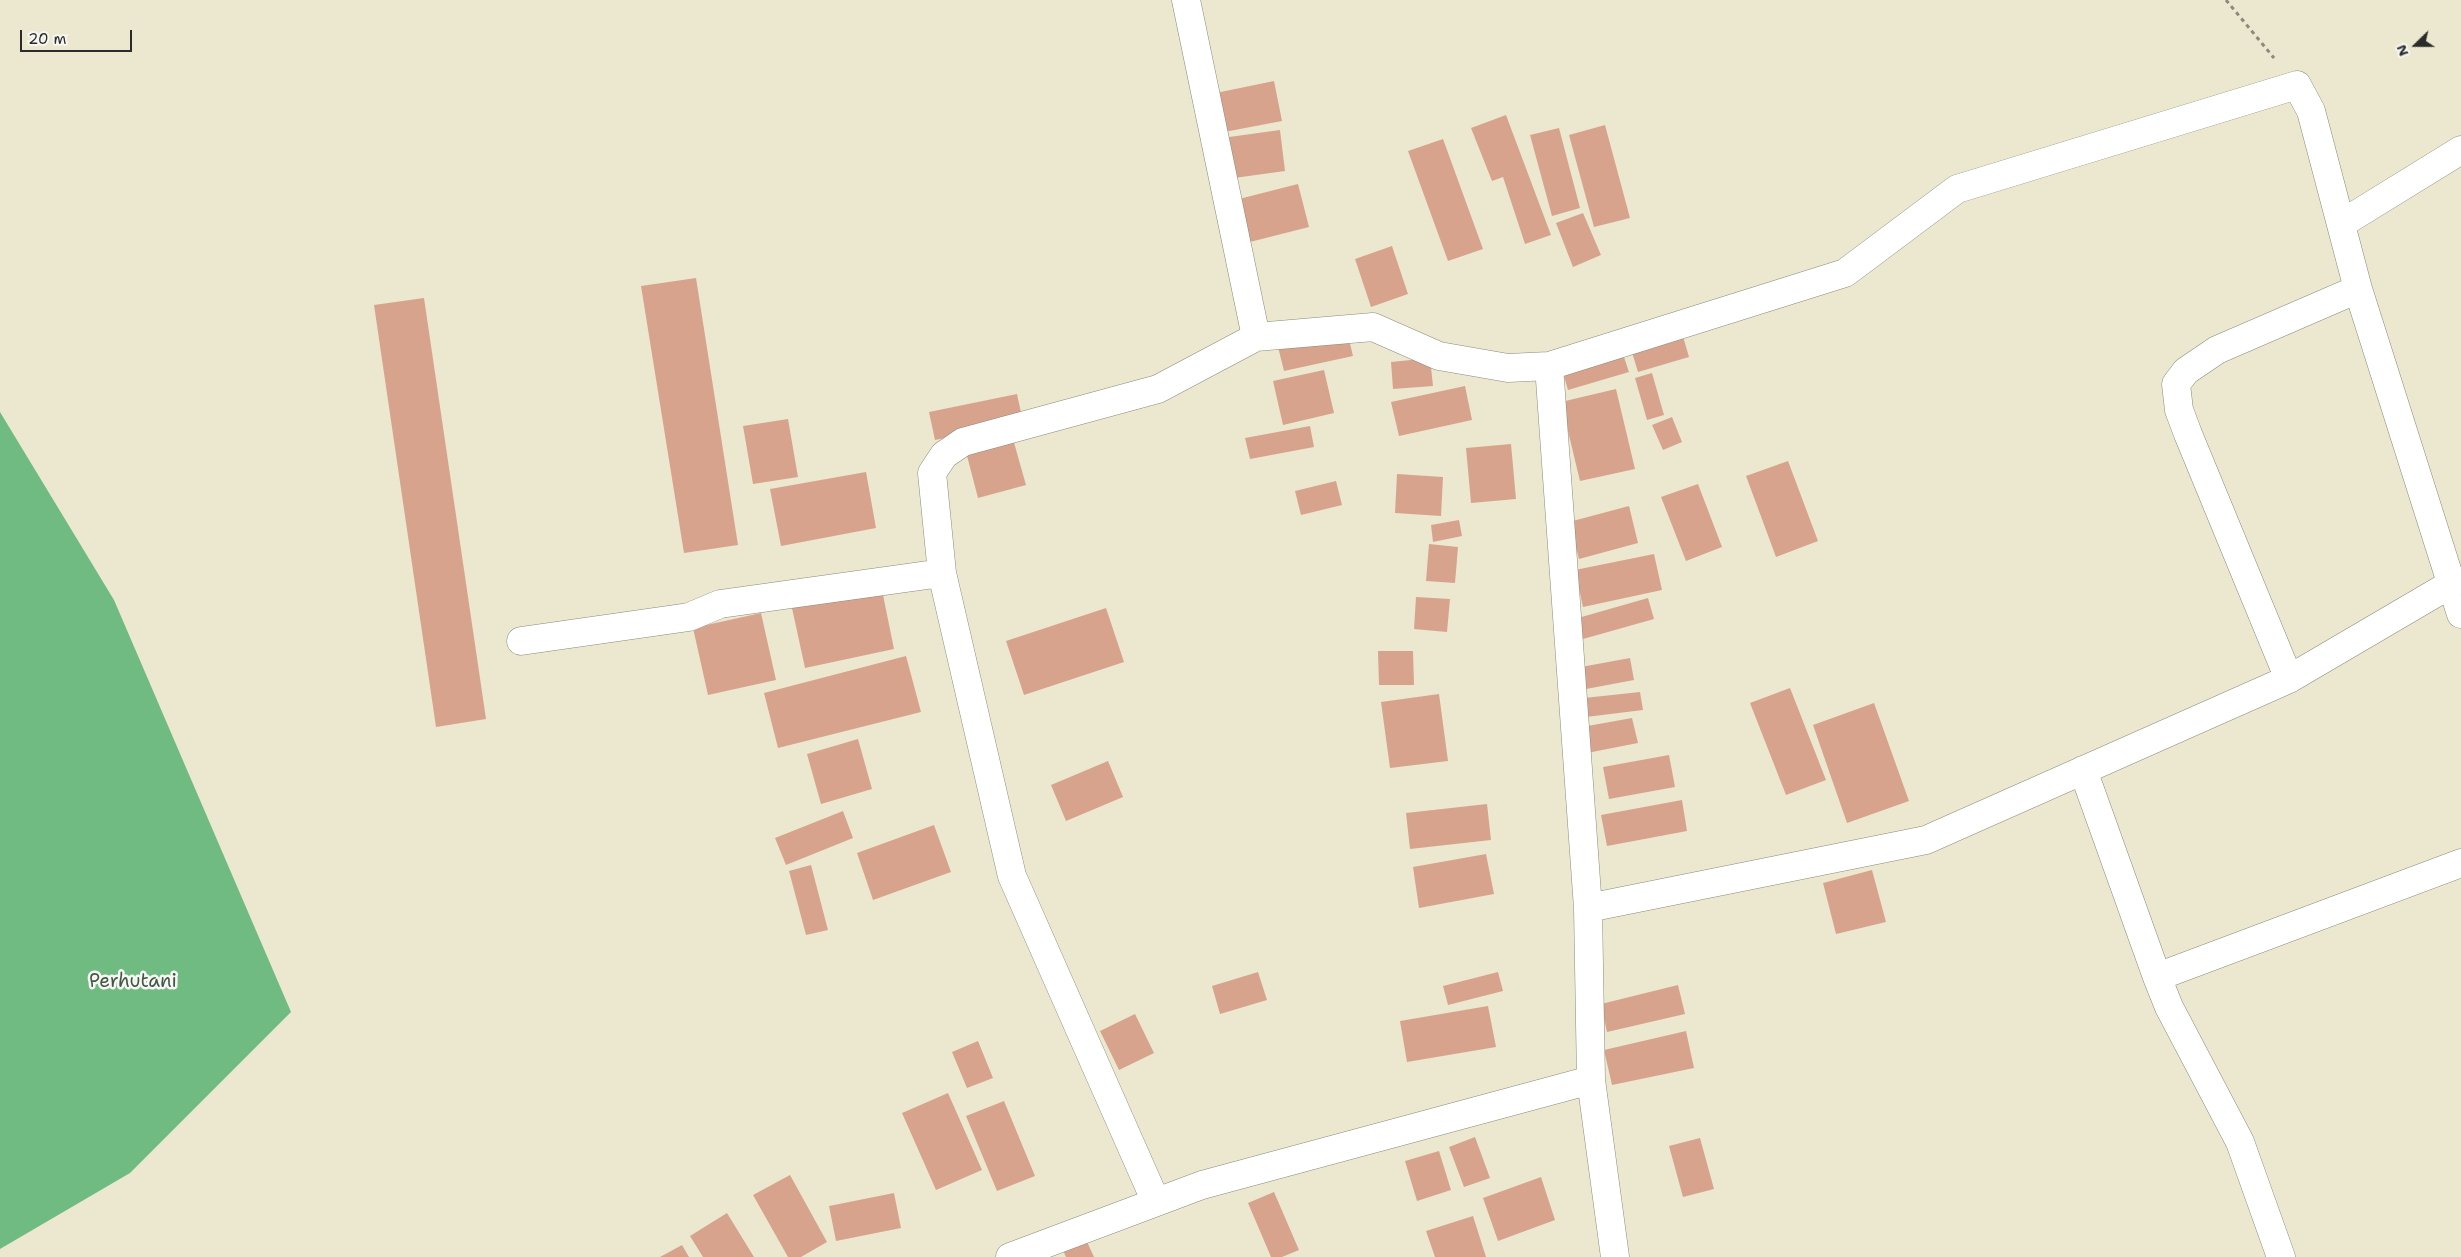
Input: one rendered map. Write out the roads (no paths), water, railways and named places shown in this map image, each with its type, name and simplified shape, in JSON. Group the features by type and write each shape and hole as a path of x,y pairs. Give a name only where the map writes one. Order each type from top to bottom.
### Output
{"street":[{"path":"1186,0 1256,337"},
{"path":"1156,1202 1012,876 942,574 932,473 944,456 963,442 1158,389 1256,337 1373,327 1439,356 1508,368 1549,366 1845,273 1957,190 2297,85 2311,111 2358,289 2456,582 2461,614"},
{"path":"2341,224 2461,150"},
{"path":"2289,679 2188,434 2179,410 2176,384 2186,371 2217,350 2358,289"},
{"path":"1549,366 1588,908 1591,1080 1615,1257"},
{"path":"521,641 689,617 720,604 942,574"},
{"path":"1588,908 1926,840 2289,679 2456,582"},
{"path":"2083,770 2169,1007 2240,1142 2281,1257"},
{"path":"2157,977 2461,863"},
{"path":"1010,1257 1202,1185 1591,1080"}],"park label":[{"name":"Perhutani","path":"133,982"}]}
